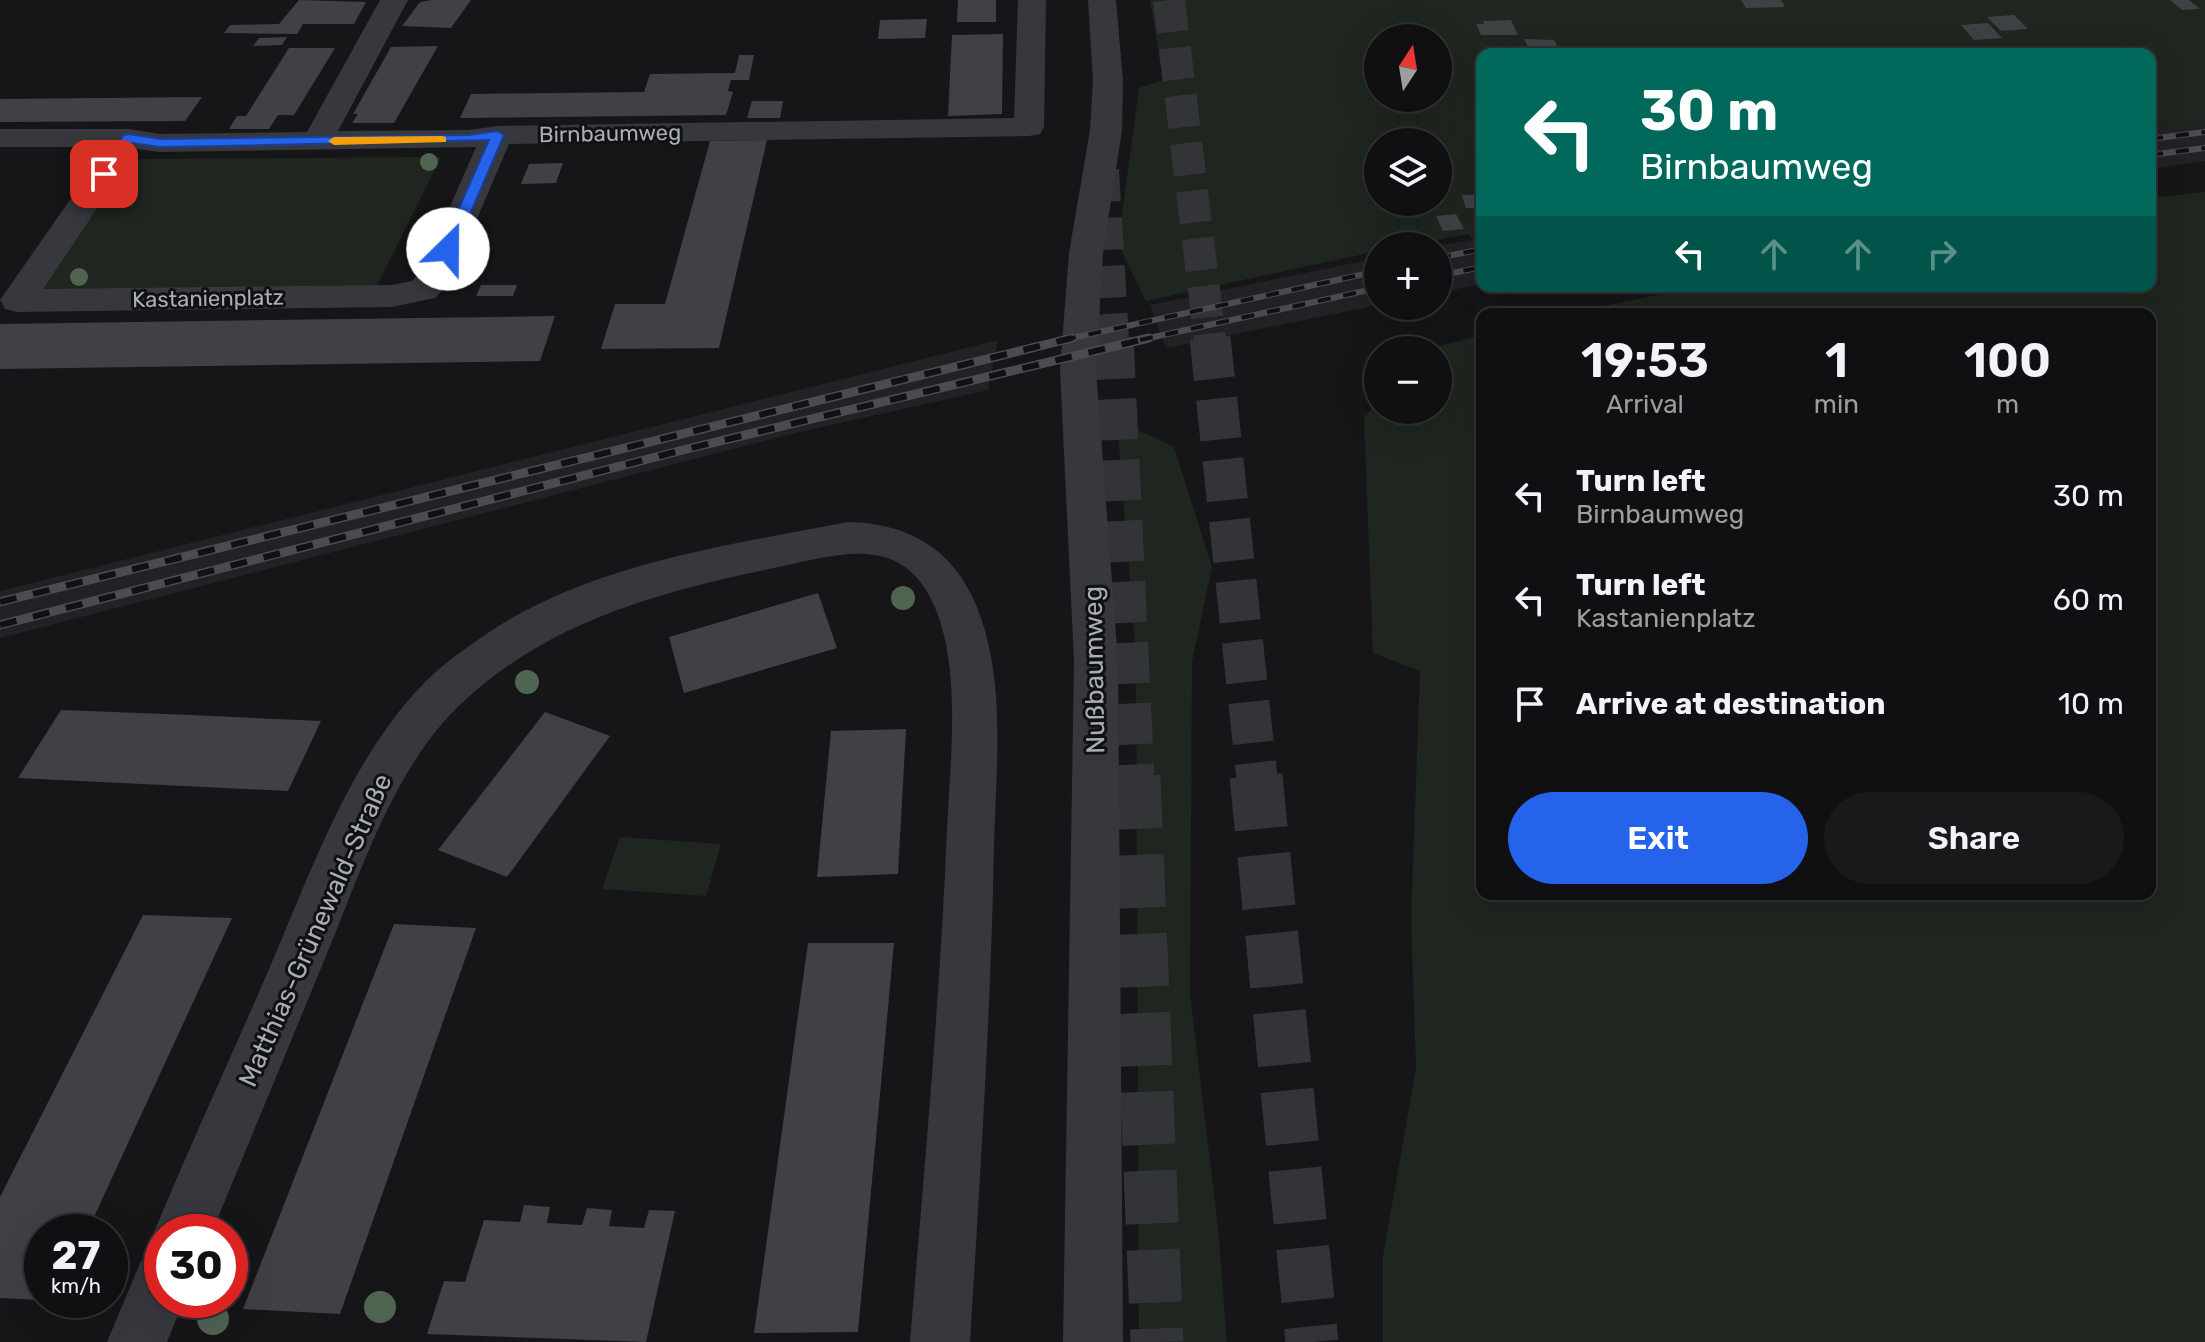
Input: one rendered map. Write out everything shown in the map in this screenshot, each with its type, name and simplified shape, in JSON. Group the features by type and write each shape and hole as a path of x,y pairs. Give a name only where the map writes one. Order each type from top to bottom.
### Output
{"street":[{"path":"317,142 394,0"},
{"name":"Birnbaumweg","path":"0,138 129,138 160,143 317,142 469,139 497,135 1029,127 1032,0"},
{"name":"Nußbaumweg","path":"1093,1342 1096,661 1078,369 1086,253 1106,130 1108,81 1102,0"},
{"name":"Kastanienplatz","path":"129,138 17,301 392,296 423,290 438,274 497,135"},
{"name":"Matthias-Grünewald-Straße","path":"191,1214 361,814 396,751 441,695 493,651 533,626 610,591 848,537 868,536 900,543 926,560 944,583 958,612 971,693 969,898 940,1342"},
{"path":"137,1342 147,1318"}],"shaded area":[{"path":"1150,0 2205,0 2205,121 2156,128 2156,48 1476,48 1476,239 1468,234 1452,237 1452,232 1364,232 1364,254 1146,301 1118,244 1139,88 1163,80"},
{"path":"2205,121 2205,161 2156,168 2156,128"},
{"path":"441,157 377,286 33,292 125,159"},
{"path":"2205,192 2205,1342 1383,1342 1383,1256 1416,1068 1411,918 1420,671 1373,653 1364,424 1452,424 1452,343 1476,337 1476,900 2156,900 2156,308 1595,308 1671,292 2156,292 2156,197"},
{"path":"1476,239 1476,285 1452,290 1452,243"},
{"path":"1364,261 1364,308 1166,348 1150,305"},
{"path":"998,340 988,390 795,433 0,638 0,591"},
{"path":"1117,420 1174,447 1212,567 1192,662 1190,994 1218,1228 1227,1342 1139,1342 1136,658"},
{"path":"620,837 721,844 706,896 602,889"}],"building":[{"path":"299,0 366,2 354,24 303,24 297,34 224,33 230,25 279,24"},
{"path":"471,0 451,28 402,26 420,2"},
{"path":"958,0 996,0 996,22 957,22"},
{"path":"1741,0 1781,0 1785,7 1746,8"},
{"path":"2170,0 2189,0 2200,9 2182,10"},
{"path":"2014,15 2028,29 2001,31 1987,17"},
{"path":"927,19 925,38 878,39 880,20"},
{"path":"1511,20 1518,35 1481,35 1476,24 1484,24 1483,21"},
{"path":"1988,23 2002,38 1974,40 1961,25"},
{"path":"1003,34 1002,114 948,116 952,35"},
{"path":"287,37 282,45 253,46 259,38"},
{"path":"1524,39 1554,40 1558,48 1528,48"},
{"path":"438,46 394,123 352,123 358,114 353,114 391,47"},
{"path":"289,48 335,48 294,115 278,115 269,129 229,129 237,116 246,116"},
{"path":"739,55 754,55 749,80 731,80 728,91 733,92 726,115 460,118 471,94 644,92 650,74 735,73"},
{"path":"202,97 185,121 0,122 0,99"},
{"path":"752,101 783,101 780,118 747,118"},
{"path":"767,140 719,348 601,349 615,304 665,304 710,141"},
{"path":"563,163 556,183 521,184 529,164"},
{"path":"1462,195 1476,195 1476,208 1466,208"},
{"path":"1456,214 1464,229 1443,231 1436,216"},
{"path":"481,285 517,285 513,296 476,296"},
{"path":"555,316 540,361 0,369 0,324"},
{"path":"818,593 837,648 684,693 669,637"},
{"path":"61,710 321,721 288,791 18,778"},
{"path":"545,712 610,736 507,877 438,850"},
{"path":"906,729 898,874 817,877 831,731"},
{"path":"143,915 232,918 95,1214 24,1214 24,1299 0,1298 0,1197"},
{"path":"394,924 476,928 340,1314 248,1309 248,1296"},
{"path":"808,943 894,943 858,1332 754,1333"},
{"path":"524,1205 550,1207 547,1223 582,1225 587,1208 612,1210 609,1226 644,1228 649,1210 675,1211 646,1342 427,1334 444,1281 465,1282 484,1220 520,1222"}],"tunnel":[{"path":"1169,0 1210,340"},
{"path":"1103,170 1113,340"},
{"path":"1113,338 1134,778"},
{"path":"1210,338 1257,778"},
{"path":"1134,776 1157,1342"},
{"path":"1256,776 1312,1342"}],"railway":[{"path":"2156,138 2205,132"},
{"path":"2156,154 2205,148"},
{"path":"1452,255 1476,250"},
{"path":"1452,273 1476,268"},
{"path":"1071,338 1364,274"},
{"path":"1147,338 1364,291"},
{"path":"0,602 1071,338"},
{"path":"1063,340 1071,338"},
{"path":"0,625 687,449 1147,338"},
{"path":"1140,340 1147,338"}],"slow traffic":[{"path":"334,141 442,140"}],"route":[{"path":"104,174 129,138 160,143 469,139 497,135 448,249"}]}
